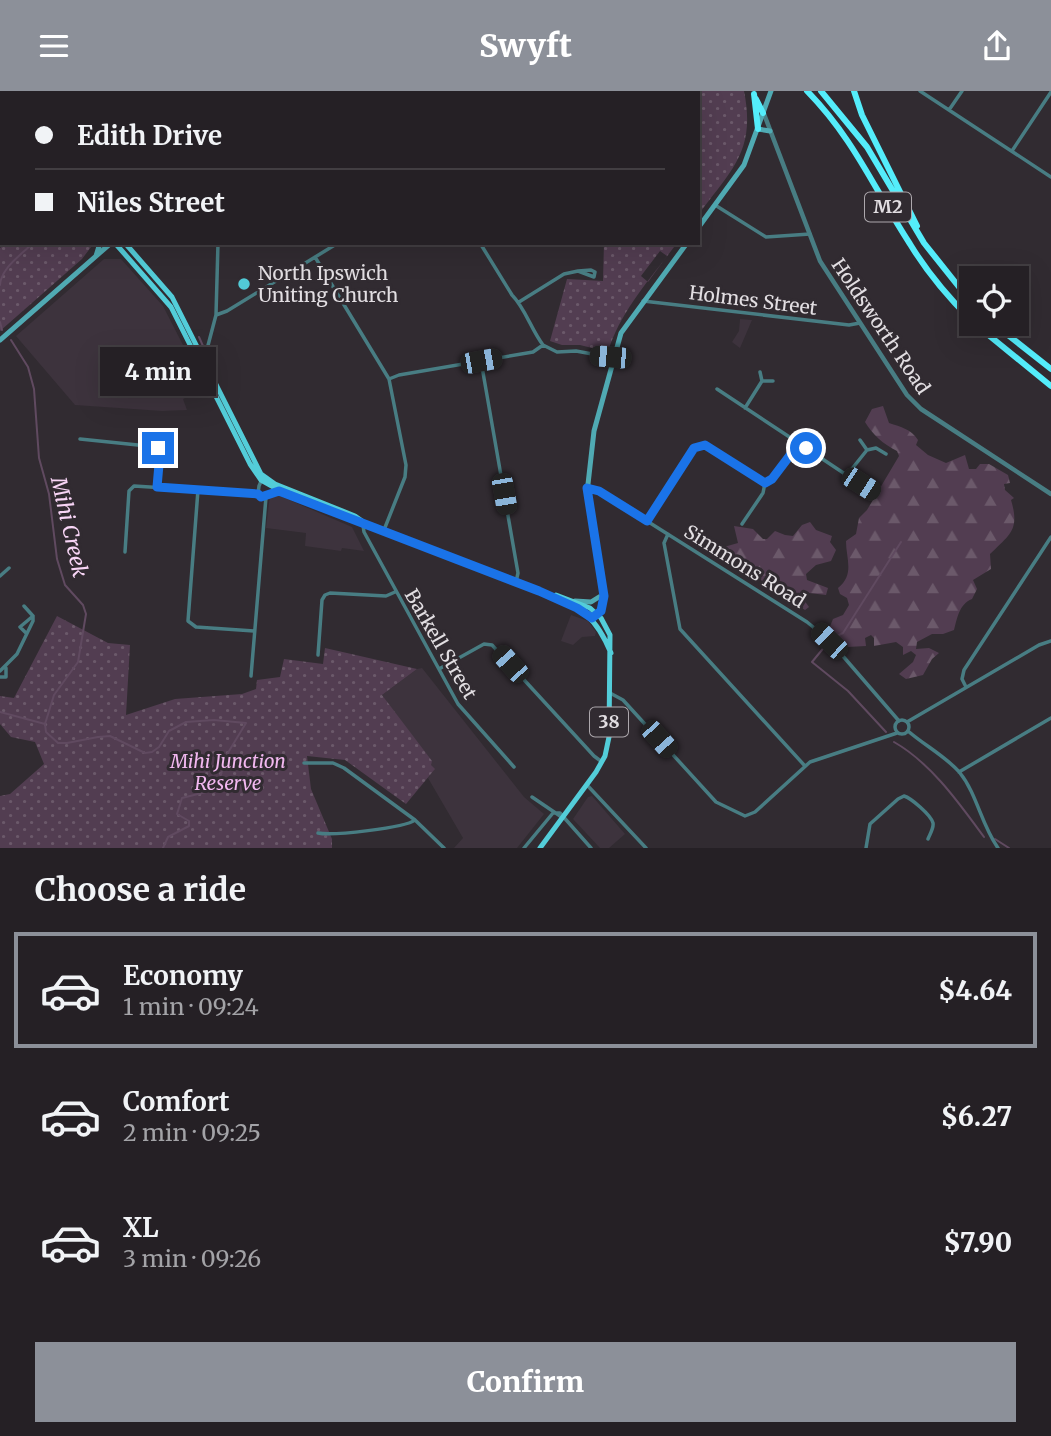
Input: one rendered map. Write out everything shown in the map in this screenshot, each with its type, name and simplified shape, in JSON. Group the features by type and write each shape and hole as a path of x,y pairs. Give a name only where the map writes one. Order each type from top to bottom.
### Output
{"highway":[{"name":"M2","path":"807,91 838,125 858,154 920,261 959,307"},
{"name":"M2","path":"821,91 867,147 934,257 959,287"},
{"path":"854,91 862,115 917,222 917,231"},
{"path":"754,92 763,113"},
{"path":"754,92 758,129"},
{"name":"M2","path":"990,336 1051,386"},
{"path":"1009,336 1051,369"}],"main road":[{"path":"700,225 744,165 771,91"},
{"path":"758,129 771,131"},
{"path":"96,256 99,245"},
{"path":"0,340 110,245"},
{"path":"115,245 166,299 200,357"},
{"path":"127,245 172,297 253,462 273,491 384,530 593,615"},
{"path":"593,615 604,599 587,488 594,432 621,333 685,245"},
{"path":"593,615 603,587"},
{"path":"539,591 590,603 599,597"},
{"path":"575,601 593,615"},
{"name":"38","path":"540,848 602,762 609,737 611,653 593,615"}],"street":[{"path":"920,91 1051,177"},
{"path":"949,110 962,91"},
{"path":"1012,152 1051,92"},
{"name":"Holdsworth Road","path":"763,113 824,268 914,403 1051,494"},
{"path":"715,205 766,237 810,234"},
{"path":"200,357 206,353 216,316 218,245"},
{"path":"216,316 335,245"},
{"path":"481,245 519,302 543,345 557,352 614,358"},
{"path":"315,257 389,379 406,465 405,477 384,530"},
{"path":"519,302 564,274 578,271"},
{"name":"Holmes Street","path":"643,301 849,325 860,323"},
{"path":"389,379 535,351 543,345"},
{"path":"481,361 518,573 516,582"},
{"path":"745,408 762,381 760,372"},
{"path":"762,381 773,381"},
{"path":"717,389 791,438 798,447 806,448 875,493"},
{"path":"80,439 153,445 158,448 160,453 157,487"},
{"path":"860,440 867,450"},
{"path":"647,521 694,448 700,445 705,445 765,483"},
{"path":"742,524 763,493 765,483 772,479 798,447"},
{"path":"847,475 867,450 876,448 886,454"},
{"path":"258,494 263,479"},
{"path":"125,552 129,491 132,487 137,485 258,494 261,497 273,491"},
{"name":"Simmons Road","path":"587,488 599,491 817,630 899,721"},
{"path":"198,490 188,618 190,623 197,627 254,632"},
{"path":"251,676 254,632 273,491"},
{"name":"Barkell Street","path":"364,523 364,533 462,710 514,767"},
{"path":"668,534 664,543 680,629 805,766"},
{"path":"965,687 962,679 964,670 1051,537"},
{"path":"0,576 9,568"},
{"path":"318,655 322,600 325,595 386,596 395,592"},
{"path":"0,671 17,654 33,621 33,615 24,606"},
{"path":"26,634 20,627 33,615"},
{"path":"895,734 895,726 899,721 907,722 1039,645 1051,641"},
{"path":"439,669 484,644 490,644 602,762"},
{"path":"0,677 6,677 6,666"},
{"path":"610,693 623,700 716,801 740,814 755,812 810,762 908,731"},
{"path":"959,772 1051,717"},
{"path":"907,722 908,731"},
{"path":"908,731 959,772 970,789 988,834 998,848"},
{"path":"304,762 333,763 344,768 415,820 444,848"},
{"path":"587,785 646,848"},
{"path":"866,848 870,824 904,796 932,820 933,828 928,839"},
{"path":"532,797 553,812 560,813 591,848"},
{"path":"524,848 553,812 570,809"},
{"path":"318,833 334,834 404,825 415,820"}],"shaded area":[{"path":"104,259 121,259 163,306 205,388 183,399 187,410 162,411 75,405 16,336"},
{"path":"740,319 752,320 740,348 732,342 739,331"},
{"path":"273,493 352,527 364,551 305,546 306,533 266,528 270,495"},
{"path":"571,615 588,621 596,632 595,636 582,637 573,645 561,641"},
{"path":"422,668 524,797 544,814 517,848 454,848 463,838 428,778 434,770 382,695"},
{"path":"592,796 625,834 609,848 600,848 573,819 588,797"}],"green space":[{"path":"700,91 744,91 747,129 744,144 731,171 700,212"},
{"path":"4,245 92,245 82,259 0,331 0,248"},
{"path":"604,245 675,245 664,260 667,256 660,251 641,276 647,282 620,322 608,352 550,341 567,279 603,281"},
{"path":"883,406 889,423 912,433 918,440 916,445 928,455 946,463 965,455 969,469 976,469 980,464 989,464 1008,475 1010,483 1004,484 1005,490 1014,498 1011,500 1014,525 1008,536 990,554 991,569 973,580 977,589 972,599 961,608 954,630 932,634 917,642 916,649 929,648 939,653 932,659 923,675 906,679 899,674 913,662 916,655 911,651 903,655 903,647 896,642 874,646 874,638 871,635 865,638 866,646 847,647 829,629 833,619 843,615 849,605 847,598 840,594 838,588 848,572 846,541 856,534 859,518 867,510 899,456 897,451 875,435 865,422 872,409"},
{"path":"810,522 816,530 832,536 830,542 836,550 831,561 816,565 806,574 807,580 828,588 826,595 809,593 804,600 809,607 805,610 724,555 724,547 738,543 734,526 753,529 763,539 767,539 775,531 793,536 802,525"},
{"name":"Mihi Junction Reserve","path":"57,616 108,643 130,645 126,715 175,699 242,694 256,689 257,680 280,677 284,659 323,664 325,648 417,669 382,695 432,761 431,765 435,769 406,804 345,760 307,756 311,789 332,839 332,848 0,848 0,796 10,794 44,764 35,742 11,737 0,724 0,696 14,698"}],"waterway":[{"name":"Mihi Creek","path":"0,285 8,267 31,245"},
{"name":"Mihi Creek","path":"0,322 2,330"},
{"path":"199,337 203,346"},
{"name":"Mihi Creek","path":"11,340 28,367 34,389 39,458 49,494 57,559 65,585 83,605 86,614 78,662 54,695 45,724 46,732 58,743 110,736 145,753 159,747 169,731 186,722 214,720 246,723 226,756 218,785 214,790 182,798 177,814 189,821 189,826 168,837 163,848"},
{"path":"210,360 215,371"},
{"path":"833,638 843,633 901,542"},
{"path":"826,645 812,662 848,691 886,732"},
{"path":"0,712 45,724"},
{"path":"894,742 932,772 984,837"},
{"path":"995,839 1009,848"}],"place":[{"name":"North Ipswich Uniting Church","path":"244,284"}],"route":[{"path":"158,448 160,453 157,487 258,494 261,497 279,491 539,591 577,608 592,618 601,611 604,596 587,488 599,491 647,521 694,448 700,445 705,445 765,483 772,479 794,450 798,447 806,448"}]}
